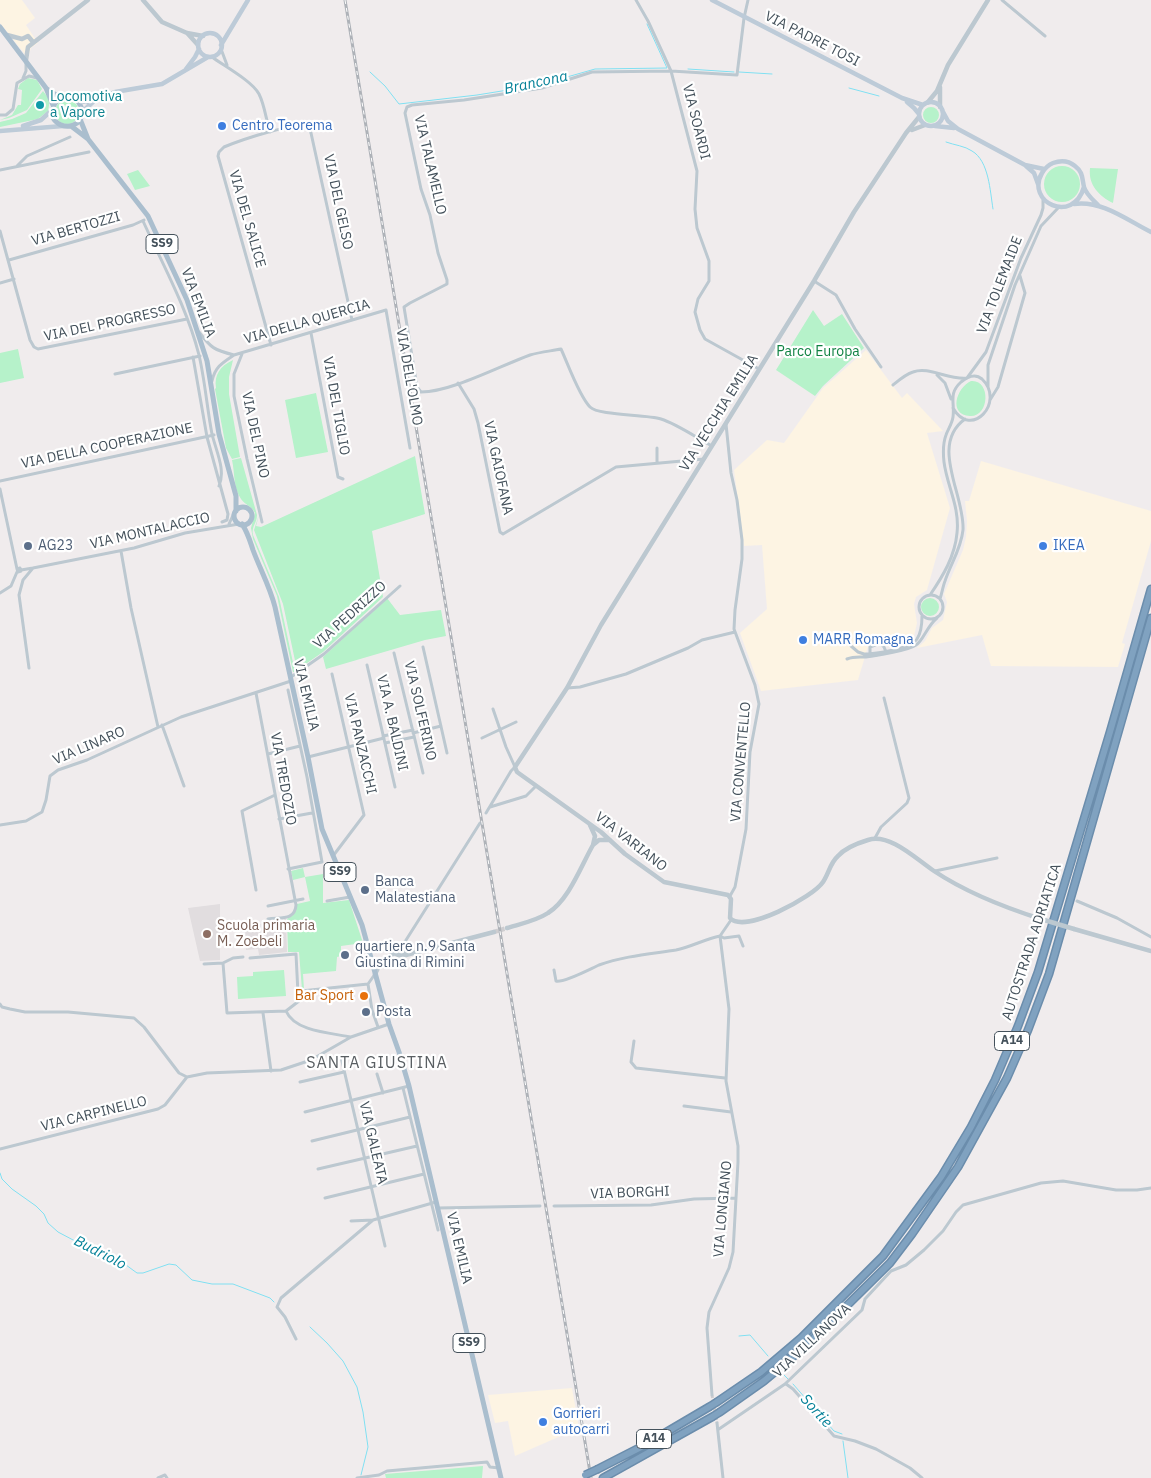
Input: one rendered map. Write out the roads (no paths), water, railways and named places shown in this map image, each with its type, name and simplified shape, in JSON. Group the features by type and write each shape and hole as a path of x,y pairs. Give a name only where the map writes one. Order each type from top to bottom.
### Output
{"highway":[{"name":"AUTOSTRADA ADRIATICA","path":"582,1476 641,1447 710,1407 761,1372 801,1338 883,1256 941,1177 971,1127 994,1080 1014,1035 1038,972 1151,589"},
{"name":"AUTOSTRADA ADRIATICA","path":"604,1478 715,1420 720,1412 764,1381 807,1345 890,1263 958,1168 1007,1078 1049,974 1151,618"}],"main road":[{"path":"0,27 47,89 56,95 72,97 84,102 115,92 162,84 216,55 248,0"},
{"name":"VIA PADRE TOSI","path":"712,0 902,98"},
{"path":"183,72 195,57 203,36 209,34 216,35 230,30"},
{"path":"216,35 219,38 221,47"},
{"path":"198,47 202,55 210,57"},
{"path":"47,89 53,108 54,120 63,126"},
{"path":"15,129 41,120 60,98 64,97"},
{"path":"902,98 923,105"},
{"path":"902,98 914,108 925,125"},
{"path":"0,131 71,126 80,120 82,112 95,100"},
{"path":"78,101 82,112"},
{"path":"919,115 923,105 928,102 936,103 941,108 942,119 935,126"},
{"name":"VIA TOLEMAIDE","path":"941,108 948,121 958,129"},
{"name":"VIA EMILIA","path":"80,120 88,139"},
{"name":"VIA TOLEMAIDE","path":"925,125 951,126 1025,165 1034,173 1042,197"},
{"name":"VIA EMILIA","path":"71,126 88,139 148,216 175,272 199,332 206,355 219,434 236,496 235,519 248,534 276,607 308,757 310,777 325,838 362,925 389,1024 399,1052 501,1478"},
{"name":"VIA TOLEMAIDE","path":"1025,165 1044,169 1058,161 1072,164 1082,174 1084,187 1098,205"},
{"path":"1038,184 1044,169"},
{"path":"1073,204 1078,200 1084,187"},
{"path":"1042,197 1046,202 1059,207"},
{"name":"VIA TOLEMAIDE","path":"1059,207 1085,202 1098,205 1151,232"},
{"name":"VIA EMILIA","path":"236,496 251,512 248,534"},
{"path":"235,512 241,507 246,508"},
{"path":"240,524 250,521"}],"street":[{"path":"0,115 6,115 13,109 17,83 23,78 26,71 28,47 88,0"},
{"path":"143,0 159,20 186,33 193,38 198,47"},
{"name":"VIA SOARDI","path":"636,0 671,70 696,170 695,209 697,228 709,261 709,281 698,298 695,312 700,330 705,339 760,370"},
{"path":"671,70 737,75 748,0"},
{"path":"928,102 937,91 948,65 988,0"},
{"path":"1002,0 1045,36"},
{"path":"186,33 203,36"},
{"path":"6,35 20,38 28,36 33,42"},
{"path":"221,47 227,66"},
{"path":"210,57 227,66 256,90 270,132"},
{"name":"VIA TALAMELLO","path":"458,384 438,390 421,392 417,387 404,307 447,284 430,215 421,189 405,113 407,107 542,88 592,72 671,70"},
{"path":"23,78 33,76 40,80"},
{"path":"941,81 939,93 941,108"},
{"name":"VIA VECCHIA EMILIA","path":"515,767 567,688 601,625 760,370 854,212 906,133 915,124 919,115"},
{"name":"VIA DEL GELSO","path":"270,132 302,125 308,127 310,131 352,320"},
{"path":"906,133 925,125"},
{"name":"VIA DEL SALICE","path":"270,132 224,147 220,149 218,156 271,344"},
{"path":"17,166 27,156 70,137"},
{"path":"0,170 89,152"},
{"name":"VIA TOLEMAIDE","path":"952,402 955,390 982,360 986,352 1019,264 1044,208 1042,197"},
{"name":"VIA TOLEMAIDE","path":"989,400 988,365 1020,274 1042,226 1059,207"},
{"name":"VIA BERTOZZI","path":"9,260 125,228 143,221 148,216"},
{"path":"143,221 169,275 187,319 199,356 213,436 223,477 220,486"},
{"path":"0,231 14,279 0,283"},
{"path":"169,275 175,272"},
{"path":"953,408 956,413 965,419 971,420 982,416 989,406 989,400 998,387 1025,293 1020,274"},
{"name":"VIA DEL PROGRESSO","path":"14,279 30,340 34,347 38,349 187,319"},
{"path":"814,280 836,295 855,329 881,367"},
{"name":"VIA DELLA QUERCIA","path":"211,384 214,371 220,364 234,356 386,310"},
{"name":"VIA DELL'OLMO","path":"386,310 410,448"},
{"name":"VIA DELLA QUERCIA","path":"199,332 208,344 217,351 234,356"},
{"name":"VIA DEL TIGLIO","path":"311,334 338,477 343,478"},
{"path":"458,384 533,354 560,349 585,400 591,408 598,411 627,413 661,419 712,446"},
{"name":"VIA DEL PINO","path":"242,353 234,374 234,396 262,522"},
{"path":"115,374 206,355"},
{"path":"193,357 207,437 228,518 222,522"},
{"path":"893,385 911,372 925,370 948,377 978,377 988,389"},
{"path":"930,595 942,578 952,554 957,532 957,511 946,472 944,455 944,444 952,422 953,408 945,383 932,372"},
{"name":"VIA GAIOFANA","path":"458,384 474,410 478,423 500,532 503,534 616,467 657,463"},
{"path":"199,391 205,390"},
{"path":"204,416 209,415"},
{"path":"847,659 917,645 927,627 943,610 940,599 945,581 961,544 962,510 948,455 949,443 954,431 965,419"},
{"name":"VIA CONVENTELLO","path":"726,424 731,473 737,500 742,540 741,575 735,610 735,632 754,685 759,710 750,752 746,829 735,888 730,896"},
{"name":"VIA DELLA COOPERAZIONE","path":"0,480 219,434"},
{"path":"657,448 657,463 704,459"},
{"path":"213,460 218,459"},
{"path":"0,489 18,570 11,586 0,594"},
{"name":"VIA MONTALACCIO","path":"229,525 235,512"},
{"path":"0,517 6,516"},
{"name":"VIA MONTALACCIO","path":"18,570 121,551 185,532 240,524"},
{"path":"121,551 131,608 160,726 184,786"},
{"path":"29,668 19,595 21,585 33,568"},
{"name":"VIA PEDRIZZO","path":"291,679 324,654 400,586"},
{"path":"886,652 916,640 922,625 922,616 918,609 920,601 930,595 937,596 940,599"},
{"path":"922,616 929,620 937,618"},
{"path":"567,688 580,687 626,674 707,638 735,632"},
{"path":"870,655 870,647 872,645 882,644 886,652"},
{"path":"851,646 858,652 870,655"},
{"path":"423,647 447,753"},
{"name":"VIA SOLFERINO","path":"394,654 423,773"},
{"name":"VIA A. BALDINI","path":"367,665 395,787"},
{"name":"VIA PANZACCHI","path":"332,674 364,815 333,856"},
{"name":"VIA LINARO","path":"0,825 26,821 42,812 46,800 48,782 53,773 99,755 194,712 256,693 291,679"},
{"name":"VIA EMILIA","path":"288,690 300,746 310,777 312,813 318,840"},
{"name":"VIA TREDOZIO","path":"256,693 295,901"},
{"path":"875,838 881,827 907,803 909,798 884,698"},
{"path":"486,813 515,767 507,751 493,709"},
{"path":"482,738 516,722"},
{"path":"308,757 441,726"},
{"path":"384,739 413,733"},
{"path":"268,754 300,746"},
{"name":"VIA VARIANO","path":"515,767 517,772 601,832 625,854 664,882 730,896"},
{"path":"489,808 526,796 536,786"},
{"path":"256,890 242,811 275,795"},
{"path":"279,819 312,813"},
{"path":"401,956 403,949 480,823"},
{"path":"507,928 535,919 553,909 566,895 593,845 595,836 590,824"},
{"path":"595,836 601,832"},
{"path":"600,840 601,832"},
{"path":"288,869 322,862 318,840 325,838"},
{"path":"731,920 748,922 785,908 819,886 823,882 833,860 839,854 853,846 875,838 882,839 903,849 934,872 995,904 1074,929 1151,950"},
{"path":"593,845 600,840 611,840"},
{"path":"934,872 997,858"},
{"path":"944,877 946,869"},
{"path":"720,936 731,920 730,896"},
{"path":"327,901 350,897"},
{"path":"268,906 303,899"},
{"path":"268,919 286,918 293,915 296,910 295,901"},
{"path":"1077,901 1117,918 1151,937"},
{"path":"388,959 414,954 494,932"},
{"path":"554,970 556,981 561,982 582,971 604,964 643,954 675,950 720,936 724,938 739,936 743,946"},
{"name":"VIA LONGIANO","path":"712,1394 707,1328 708,1312 729,1268 732,1252 738,1146 726,1078 729,1010 720,936"},
{"path":"378,1027 372,1010 368,984 379,966 396,951 403,949 414,954"},
{"path":"396,951 401,956"},
{"path":"223,963 228,1013 286,1011 299,1001 296,954 250,958"},
{"path":"204,964 223,963 234,958 243,957"},
{"path":"298,994 304,991 368,984"},
{"path":"1,1006 25,1012 68,1012 134,1018 144,1027 179,1073 188,1076 207,1073 280,1070 311,1060 351,1037 389,1024"},
{"path":"286,1011 290,1020 305,1027 321,1033 351,1037"},
{"path":"263,1013 271,1071"},
{"path":"634,1041 631,1062 636,1068 726,1078"},
{"name":"VIA GALEATA","path":"341,1057 386,1246"},
{"path":"300,1082 344,1072"},
{"path":"377,1074 383,1093"},
{"name":"VIA CARPINELLO","path":"0,1149 158,1109 165,1105 188,1076"},
{"path":"304,1112 406,1087"},
{"name":"VIA EMILIA","path":"406,1087 417,1146 424,1174 435,1204 438,1230"},
{"path":"684,1106 731,1112"},
{"path":"312,1141 410,1116"},
{"path":"318,1170 417,1146"},
{"path":"325,1198 424,1174"},
{"name":"VIA VILLANOVA","path":"719,1429 785,1384 862,1310 864,1299 891,1271 906,1265 924,1250 943,1231 963,1205 1041,1183 1063,1181 1116,1190 1151,1188"},
{"name":"VIA BORGHI","path":"554,1206 651,1205 694,1199 736,1198"},
{"path":"351,1220 379,1219 435,1204 540,1206"},
{"path":"296,1339 285,1318 279,1312 277,1303 373,1220"},
{"path":"785,1384 793,1389 834,1436 876,1449 910,1468 922,1478"},
{"path":"715,1420 719,1429 723,1478"},
{"path":"357,1478 377,1477 387,1471 497,1460"},
{"path":"487,1462 490,1467 499,1468"},
{"path":"158,1478 165,1475 167,1478"}],"waterway":[{"name":"Brancona","path":"370,72 385,86 399,104 477,95 539,85 595,69 667,68 647,24"},
{"name":"Brancona","path":"688,69 734,72"},
{"name":"Brancona","path":"739,72 772,74"},
{"name":"Brancona","path":"849,88 879,96"},
{"name":"Brancona","path":"946,142 969,149 978,156 988,177 993,209"},
{"name":"Budriolo","path":"0,1173 2,1179 12,1189 36,1206 44,1214 48,1223 58,1232 111,1260 126,1265 137,1273 143,1273 169,1264 176,1265 192,1280 212,1284 233,1284 270,1298 274,1302"},
{"name":"Budriolo","path":"310,1327 343,1361 357,1387 368,1447 361,1475"},
{"name":"Sortie","path":"739,1336 750,1335 768,1356"},
{"name":"Sortie","path":"784,1375 788,1379"},
{"name":"Sortie","path":"793,1384 834,1431 842,1434"},
{"name":"Sortie","path":"843,1441 848,1478"}],"tunnel":[{"path":"494,932 507,928"},
{"path":"712,1395 717,1423"}],"railway":[{"path":"345,0 591,1478"}],"place":[{"name":"Locomotiva a Vapore","path":"40,105"},
{"name":"Centro Teorema","path":"222,126"},
{"name":"AG23","path":"28,546"},
{"name":"IKEA","path":"1043,546"},
{"name":"MARR Romagna","path":"803,640"},
{"name":"Banca Malatestiana","path":"365,890"},
{"name":"Scuola primaria M. Zoebeli","path":"207,934"},
{"name":"quartiere n.9 Santa Giustina di Rimini","path":"345,955"},
{"name":"Bar Sport","path":"364,996"},
{"name":"Posta","path":"366,1012"},
{"name":"Gorrieri autocarri","path":"543,1422"}],"district":[{"name":"SANTA GIUSTINA","path":"377,1063"}],"park label":[{"name":"Parco Europa","path":"818,352"}]}
